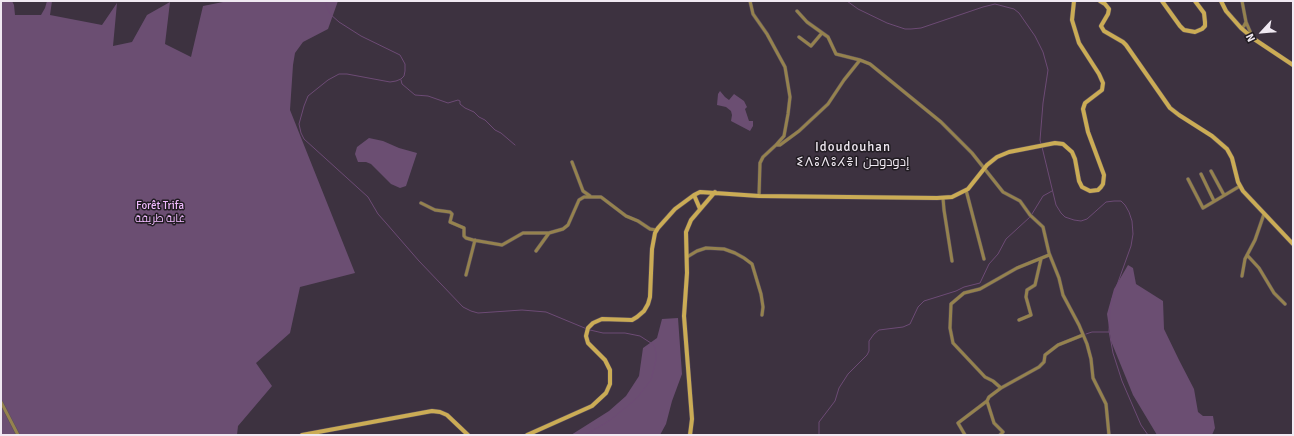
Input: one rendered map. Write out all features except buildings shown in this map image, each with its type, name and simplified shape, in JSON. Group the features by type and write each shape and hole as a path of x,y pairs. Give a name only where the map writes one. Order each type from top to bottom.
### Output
{"street":[{"path":"750,1 753,14 767,34 783,62 787,76 790,102 784,136 761,160 758,176 759,196"},
{"path":"527,435 592,406 606,393 610,380 609,366 588,343 587,330 593,323 602,320 635,319 641,315 647,307 650,297 652,245 656,230 675,209 700,192 759,196 952,197 966,190 972,185 984,168 992,161 1009,152 1055,143 1063,144 1072,152 1082,188 1094,191 1101,187 1104,184 1104,175 1088,132 1083,109 1085,103 1100,92 1103,83 1099,74 1079,43 1072,20 1074,1"},
{"path":"1100,1 1109,9 1108,14 1101,26 1104,31 1126,45 1170,108 1212,136 1227,149 1232,158 1240,186 1293,244"},
{"path":"1162,1 1176,21 1184,30 1189,32 1199,30 1204,26 1205,22 1204,13 1195,1"},
{"path":"1220,1 1241,28 1254,39 1293,64"},
{"path":"1242,1 1246,22 1254,39"},
{"path":"797,11 807,22 828,37 836,54 860,60 877,69 930,113 972,153 1002,192 1020,202 1030,215 1043,227 1049,255 1059,278 1063,295 1083,335 1091,359 1093,378 1106,404 1109,435"},
{"path":"1241,28 1246,22"},
{"path":"799,37 811,46 822,32"},
{"path":"776,145 780,145 799,131 828,104 860,60"},
{"path":"572,162 583,191 591,197"},
{"path":"1211,171 1224,195"},
{"path":"1201,174 1214,201"},
{"path":"1188,179 1202,208 1240,186"},
{"path":"966,190 984,259"},
{"path":"690,435 692,420 684,316 687,228 690,220 715,192"},
{"path":"694,195 700,209"},
{"path":"420,203 435,210 450,212 452,214 450,222 464,228 464,236 466,238 502,245 523,234 550,233 566,227 571,220 579,200 584,197 601,197 623,215 638,221 644,226 656,230"},
{"path":"943,198 952,261"},
{"path":"1242,276 1247,255 1255,240 1264,214"},
{"path":"536,251 550,233"},
{"path":"466,275 475,240"},
{"path":"687,257 706,248 724,249 735,253 752,264 763,307 762,315"},
{"path":"1001,388 993,381 985,377 953,343 950,328 950,304 964,293 980,289 1018,268 1041,260 1049,255"},
{"path":"1247,255 1258,268 1274,293 1285,304"},
{"path":"1019,320 1031,315 1026,297 1027,290 1034,285 1041,260"},
{"path":"965,435 958,423 1001,388 1039,367 1044,362 1045,355 1058,345 1083,335"},
{"path":"986,401 994,423 1003,432 1000,435"},
{"path":"1,402 18,435"},
{"path":"302,435 436,411 447,415 468,435"}],"green space":[{"name":"Forêt Trifa غابة طريفة","path":"1,1 12,1 15,15 41,15 47,1 52,1 50,15 102,25 117,3 113,46 132,42 147,15 170,2 165,44 191,57 203,6 228,1 338,1 328,29 303,42 295,53 290,110 355,273 300,287 290,333 256,363 272,386 238,426 237,435 1,435"},
{"path":"720,91 729,100 734,94 744,101 747,107 745,109 749,121 753,121 753,126 750,131 731,121 731,111 726,107 717,105 718,94"},
{"path":"369,138 383,141 399,148 417,153 406,186 400,188 391,184 371,164 366,162 358,162 355,154 357,147"},
{"path":"1128,265 1133,268 1136,284 1163,301 1164,329 1194,389 1198,412 1203,416 1213,416 1215,428 1212,435 1157,435 1133,395 1111,341 1107,314 1114,289"},
{"path":"678,318 682,374 672,401 666,424 660,435 571,435 609,411 626,396 639,376 643,348 657,338 662,319"}],"waterway":[{"path":"327,1 326,5 330,14 339,22 361,36 400,55 405,64 405,71 404,76 401,79 390,82 347,74 339,74 328,80 308,96 299,124 304,139 368,197 378,214 419,261 463,307 478,313 522,310 546,312 587,329"},
{"path":"847,1 858,9 887,23 905,29 921,28 995,4 1014,9 1019,13 1035,36 1043,52 1048,70 1043,103 1041,144"},
{"path":"401,80 402,84 415,95 428,96 448,103 458,100 460,101 460,104 485,120 495,130 515,145"},
{"path":"1042,147 1056,205 1065,217 1081,221 1087,219 1106,202 1114,201 1121,201 1129,212 1132,221 1133,234 1131,246 1112,299 1109,331 1113,353 1122,381 1141,425 1148,435"},
{"path":"1032,214 1043,196 1052,191"},
{"path":"819,435 819,422 835,401 839,388 848,374 867,355 869,351 869,341 874,334 879,330 903,327 910,324 918,307 924,301 980,283 989,264 998,254 1006,239 1030,217"},
{"path":"585,435 609,421 636,399 651,380 656,360 654,345 640,336 625,333 603,333 590,330"},
{"path":"1086,334 1092,332 1109,332"}],"district":[{"name":"Idoudouhan ⵉⴷⵓⴷⵓⵃⴻⵏ إدودوحن","path":"853,156"}]}
